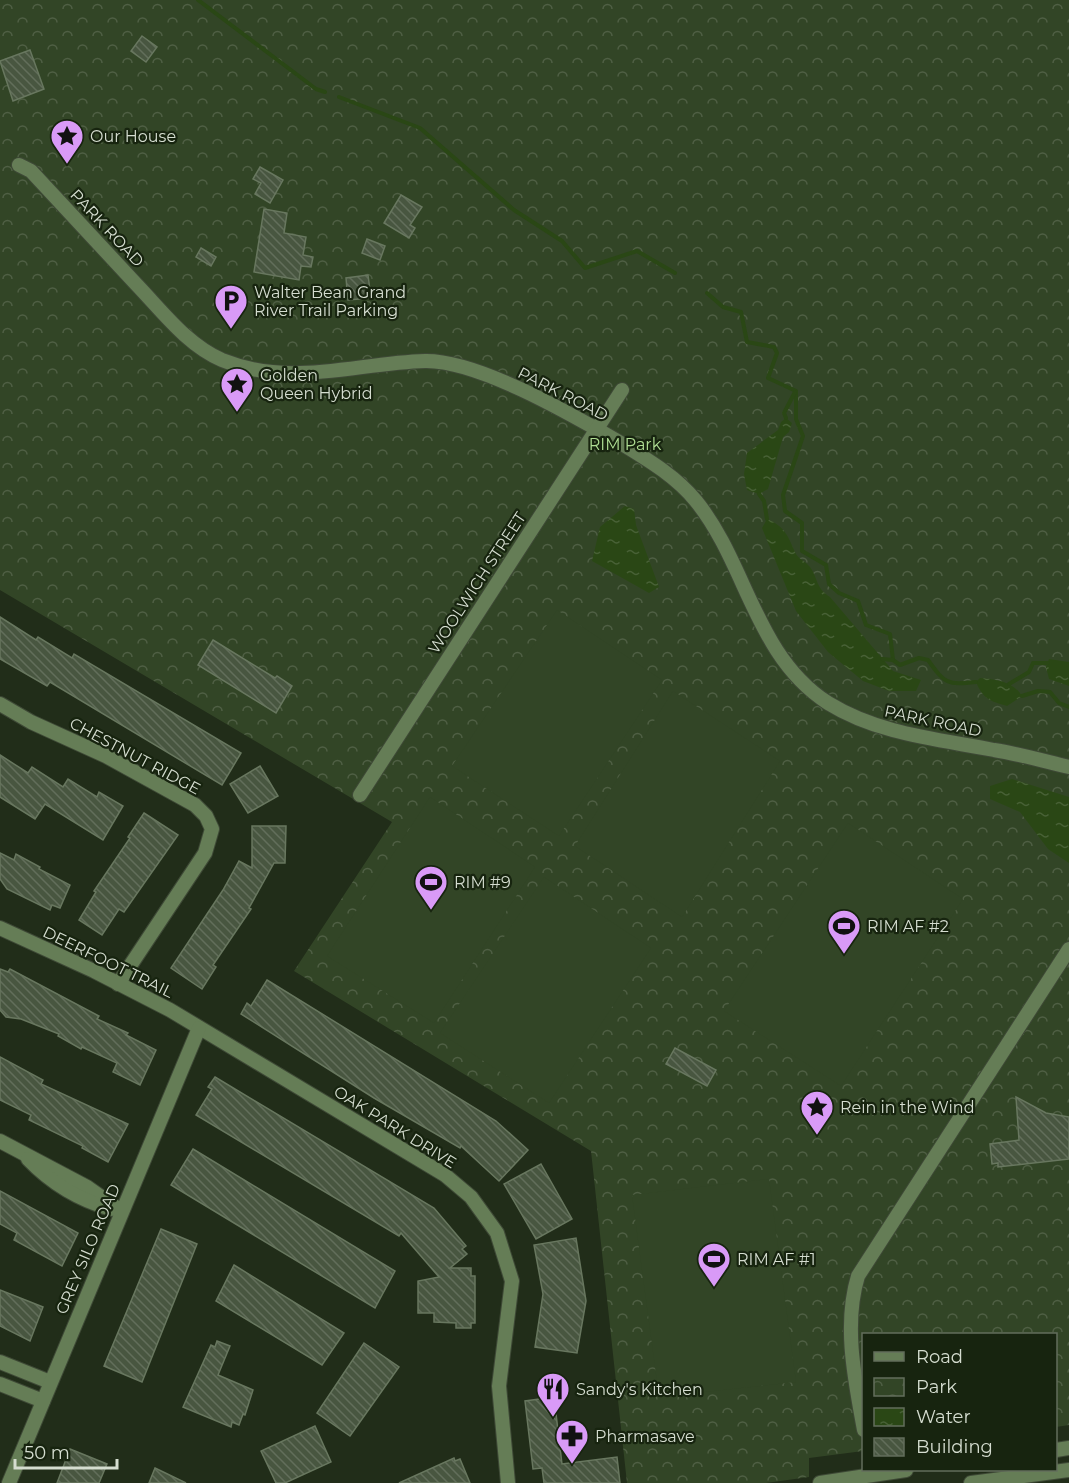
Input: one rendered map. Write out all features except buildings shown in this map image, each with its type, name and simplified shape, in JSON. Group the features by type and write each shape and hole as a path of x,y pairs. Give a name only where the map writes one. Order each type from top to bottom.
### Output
{"street":[{"name":"PARK ROAD","path":"20,165 31,171 187,338 220,359 261,371 297,374 427,361 464,367 511,386 597,429 667,473 698,503 727,553 763,631 798,676 825,701 877,726 1069,767"},
{"name":"WOOLWICH STREET","path":"360,795 622,390"},
{"name":"CHESTNUT RIDGE","path":"0,704 31,722 106,756 195,805 206,816 213,830 205,853 118,984"},
{"name":"DEERFOOT TRAIL","path":"0,928 118,984 199,1028"},
{"path":"862,1420 855,1386 850,1310 858,1276 1069,949"},
{"name":"GREY SILO ROAD","path":"9,1483 199,1028"},
{"name":"OAK PARK DRIVE","path":"199,1028 445,1175 471,1197 497,1233 512,1281 499,1386 508,1483"},
{"path":"0,1141 22,1154 45,1177 82,1199 121,1211"},
{"path":"0,1362 50,1382"},
{"path":"0,1384 43,1401"},
{"path":"971,1483 1069,1470"},
{"path":"820,1483 900,1471"}],"green space":[{"name":"RIM Park","path":"0,0 1069,0 1069,1425 1057,1427 1057,1333 862,1333 862,1451 809,1458 809,1477 766,1483 627,1483 591,1151 294,971 392,822 0,590"},
{"path":"557,610 662,680 559,836 452,766"},
{"path":"673,691 780,761 682,917 575,846"},
{"name":"RIM #9","path":"430,797 535,867 434,1023 327,956"},
{"name":"RIM AF #2","path":"848,823 963,899 841,1086 724,1011"},
{"path":"544,877 651,948 549,1103 440,1033"},
{"name":"RIM AF #1","path":"769,1179 796,1382 659,1397 632,1195"}],"water":[{"path":"786,418 792,423 789,432 783,437 768,489 759,494 747,490 744,474 747,453 778,430 781,422"},
{"path":"625,506 634,509 636,525 659,587 649,593 592,561 600,527"},
{"path":"767,519 782,529 797,556 810,567 819,587 893,671 921,680 916,691 889,691 863,681 828,652 796,611 762,528"},
{"path":"1049,659 1069,662 1069,686 1049,679 1046,667"},
{"path":"980,678 1009,684 1022,696 1007,706 992,701 984,696 979,688 976,682"},
{"path":"1012,779 1069,797 1069,863 1048,849 1020,812 990,799 990,786"}],"waterway":[{"path":"198,0 316,89 325,92"},
{"path":"339,97 420,128 514,210 562,241 585,268 637,251 675,273"},
{"path":"707,293 723,307 741,312 747,342 774,347 777,353 768,378 796,391 796,419 803,436 783,495 785,511 802,523 802,551 826,565 829,584 839,593 858,601 866,625 890,634 893,660 900,665 919,658 928,660 948,681 953,683 976,682"},
{"path":"786,418 784,413 795,392"},
{"path":"759,494 764,501 767,519"},
{"path":"882,659 893,660"},
{"path":"1009,684 1029,672 1033,663 1048,663"},
{"path":"1022,696 1038,691 1050,692 1059,703 1069,707"}],"place":[{"name":"Our House","path":"67,165"},
{"name":"Walter Bean Grand River Trail Parking","path":"231,330"},
{"name":"Golden Queen Hybrid","path":"237,413"},
{"name":"RIM #9","path":"431,911"},
{"name":"RIM AF #2","path":"844,955"},
{"name":"Rein in the Wind","path":"817,1136"},
{"name":"RIM AF #1","path":"714,1288"},
{"name":"Sandy's Kitchen","path":"553,1418"},
{"name":"Pharmasave","path":"572,1465"}]}
